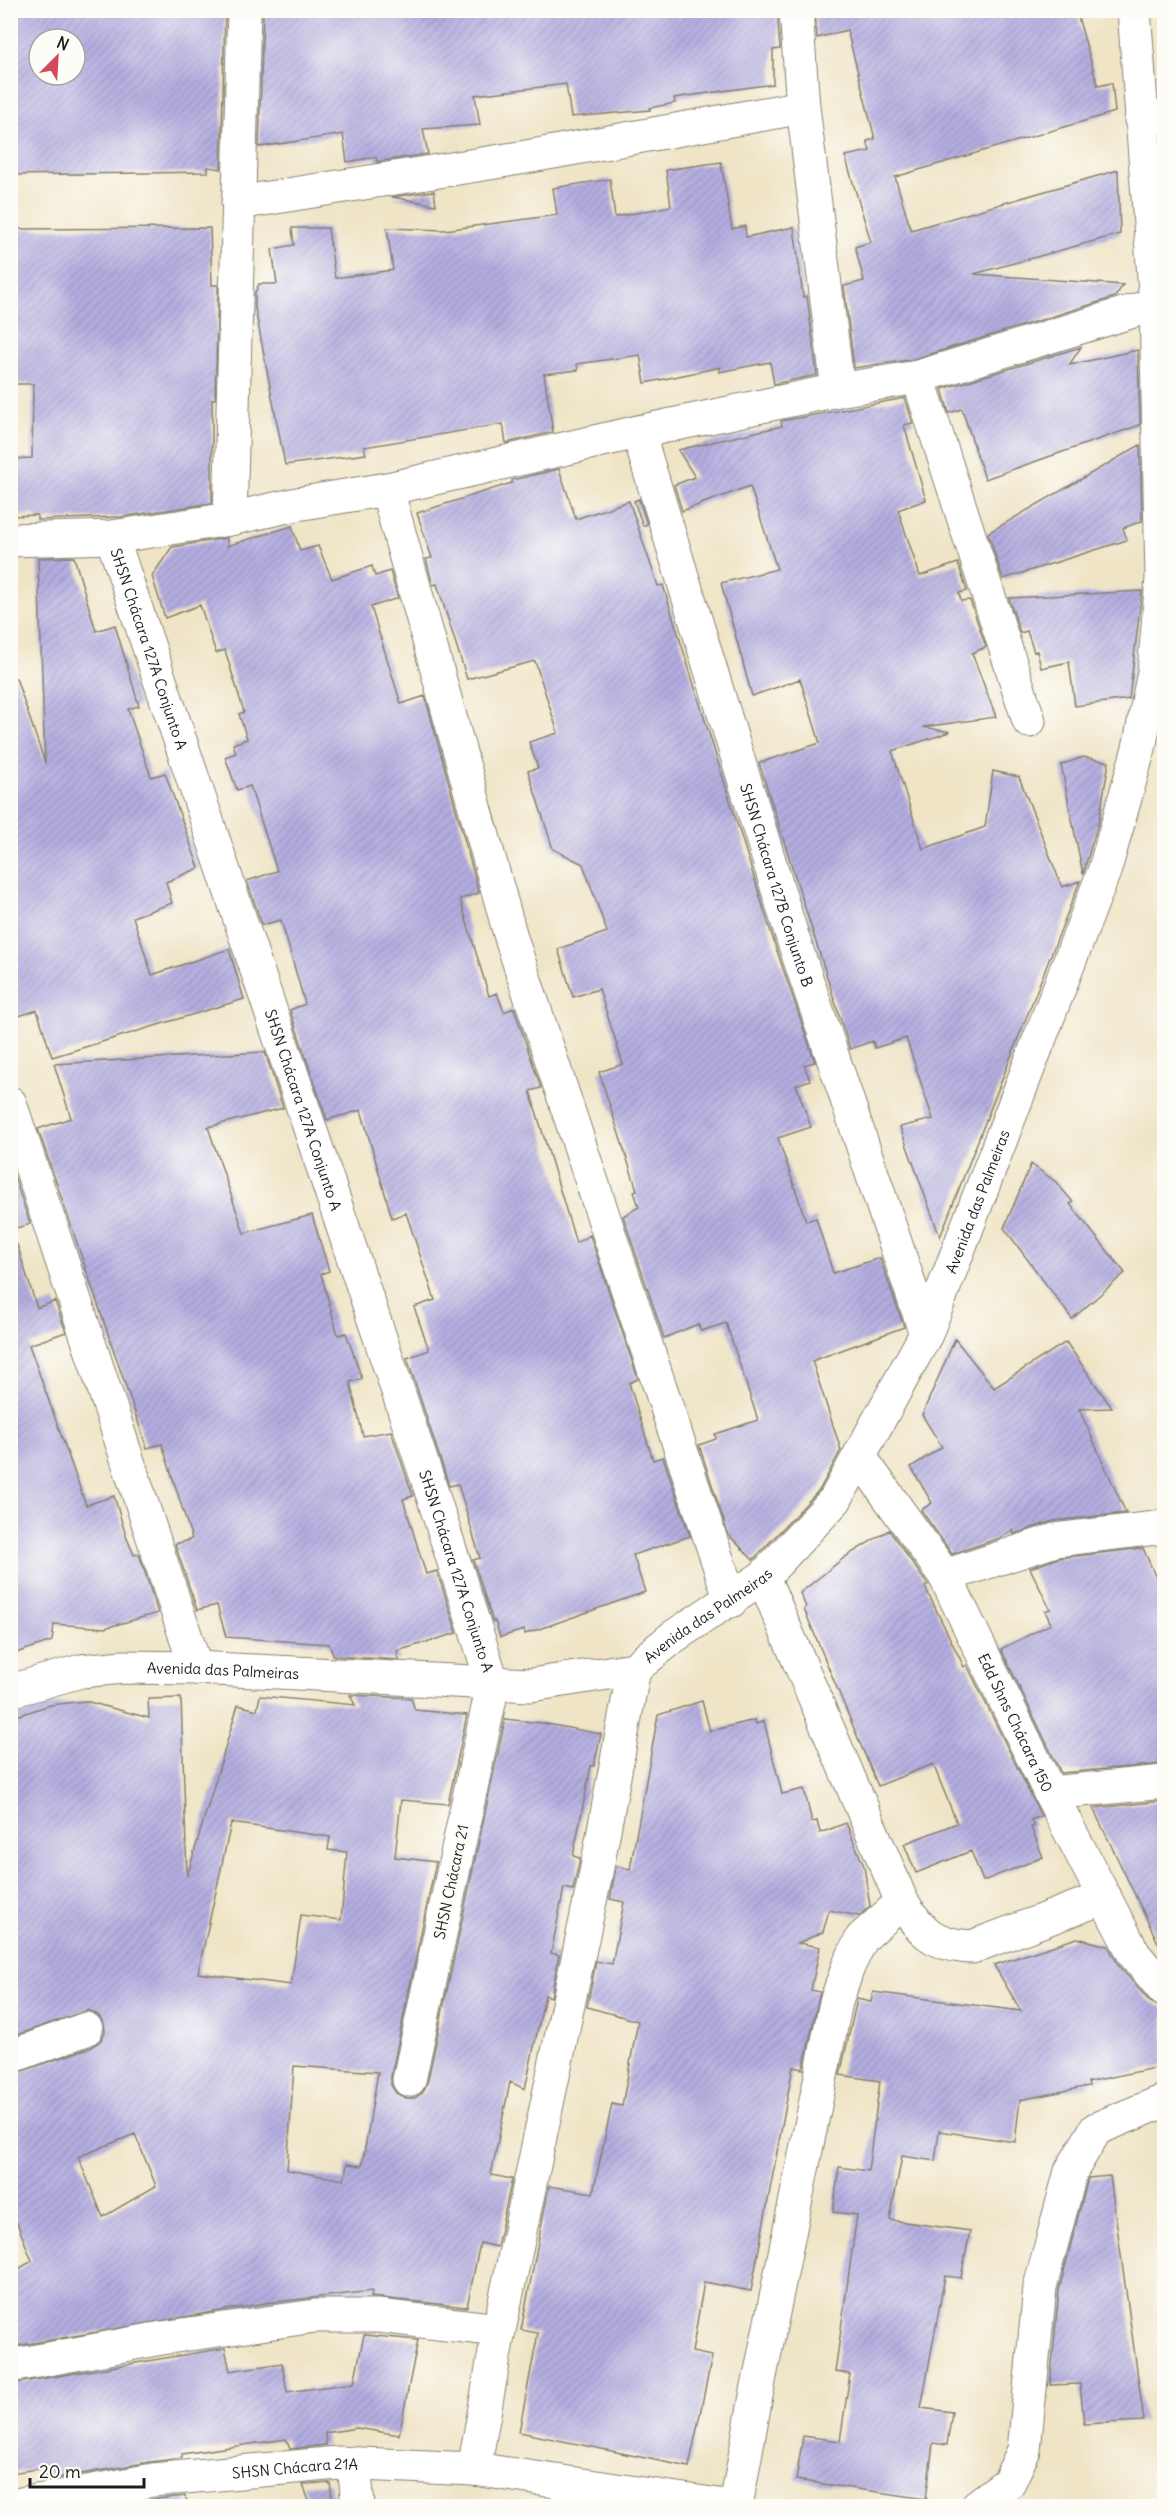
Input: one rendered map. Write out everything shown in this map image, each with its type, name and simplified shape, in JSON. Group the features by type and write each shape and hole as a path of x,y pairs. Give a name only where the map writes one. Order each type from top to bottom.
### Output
{"street":[{"path":"230,519 244,10"},
{"path":"796,10 803,107 838,390"},
{"name":"Avenida das Palmeiras","path":"10,1691 81,1671 123,1667 196,1668 531,1685 634,1669 673,1637 731,1601 764,1577 835,1500 926,1334 1105,869 1159,673 1162,579 1153,118 1134,10"},
{"path":"238,203 526,157 803,107"},
{"path":"10,540 112,537 230,519 297,504 387,489 638,432 838,390 918,377 1156,304"},
{"path":"918,377 1029,721"},
{"name":"SHSN Chácara 127B Conjunto B","path":"638,432 793,939 926,1334"},
{"path":"387,489 512,941 731,1601"},
{"name":"SHSN Chácara 127A Conjunto A","path":"112,537 426,1476 493,1684"},
{"path":"10,1103 196,1668"},
{"name":"Edd Shns Chácara 150","path":"860,1457 945,1576 1050,1793 1134,1954 1164,1990"},
{"path":"945,1576 1055,1540 1164,1527"},
{"path":"764,1577 902,1902 919,1928 933,1938 956,1946 972,1947 1106,1897"},
{"path":"474,2469 499,2330 597,1873 634,1669"},
{"name":"SHSN Chácara 21","path":"409,2080 493,1684"},
{"path":"1050,1793 1164,1782"},
{"path":"736,2506 758,2384 836,2002 848,1967 862,1938 902,1902"},
{"path":"10,2057 86,2029"},
{"path":"977,2506 1009,2482 1024,2450 1040,2287 1071,2171 1096,2129 1164,2101"},
{"path":"10,2366 162,2338 315,2316 378,2316 499,2330"},
{"path":"354,2463 358,2506"},
{"name":"SHSN Chácara 21A","path":"10,2506 153,2480 354,2463 474,2469 725,2506"}],"building":[{"path":"10,10 225,10 221,169 208,167 208,172 10,175"},
{"path":"263,10 777,10 780,49 773,50 773,84 674,98 675,103 649,108 650,110 571,117 566,84 475,95 480,125 423,129 428,154 377,162 376,157 347,162 343,134 259,147"},
{"path":"815,10 1076,10 1098,86 1112,83 1115,112 895,177 911,230 1118,170 1120,234 974,274 1123,285 1115,297 914,359 854,368 844,286 864,281 855,247 871,242 845,156 870,151 867,141 875,139 847,30 817,38"},
{"path":"721,162 732,229 745,226 746,237 794,227 803,297 807,296 817,375 774,384 770,362 719,372 721,367 645,383 640,355 577,364 578,370 544,374 553,432 506,443 503,424 364,447 366,454 285,465 255,308 255,293 259,284 277,284 272,249 294,245 292,228 328,228 335,278 393,270 387,228 445,230 557,215 553,188 610,179 615,217 671,206 666,170"},
{"path":"434,191 436,205 392,197"},
{"path":"210,228 212,285 218,285 215,399 212,399 212,503 121,517 37,520 37,515 10,516 10,459 32,458 33,384 10,384 10,229"},
{"path":"1081,347 1069,365 1138,350 1140,425 985,479 962,409 949,413 942,389"},
{"path":"905,398 913,423 904,425 926,500 898,510 920,576 958,563 967,591 959,593 961,601 970,600 986,647 972,653 996,717 923,727 950,732 892,751 923,849 985,827 993,771 1019,777 1062,887 1080,881 940,1237 900,1127 933,1119 906,1038 875,1048 873,1041 850,1049 759,763 820,743 800,679 752,696 721,583 777,569 750,486 682,511 674,485 695,477 678,450 782,426 781,421"},
{"path":"1140,445 1142,521 1123,528 1127,540 1003,579 988,533"},
{"path":"559,469 576,519 629,501 658,586 663,585 775,945 815,1062 804,1065 810,1080 796,1085 811,1127 778,1138 806,1221 816,1218 833,1273 880,1258 904,1327 812,1361 841,1450 820,1489 753,1560 728,1534 699,1445 716,1439 715,1434 758,1420 726,1323 701,1331 698,1324 664,1338 623,1216 639,1207 634,1191 637,1190 599,1072 623,1064 599,989 573,997 558,949 607,932 583,864 553,849 528,771 538,768 529,742 558,733 535,661 467,679 437,584 433,585 426,559 432,558 417,513 512,483 512,480"},
{"path":"639,499 647,524 643,526 634,501"},
{"path":"292,526 300,551 318,546 332,579 372,566 375,576 390,571 398,598 371,607 401,704 425,696 479,893 460,899 489,996 497,993 504,1012 514,1008 541,1088 530,1091 576,1243 590,1235 638,1379 629,1383 653,1460 663,1457 690,1536 633,1555 645,1592 525,1634 524,1630 500,1637 495,1621 493,1622 473,1560 480,1558 458,1484 449,1486 407,1358 429,1350 414,1307 435,1300 406,1213 392,1218 361,1110 327,1120 290,1010 305,1004 281,920 262,925 247,881 277,871 250,786 237,790 225,757 236,753 233,744 247,739 239,714 244,712 225,650 216,653 200,605 165,618 152,576 172,547 227,538 227,546"},
{"path":"74,557 96,631 115,625 139,706 128,709 151,777 165,773 199,868 166,882 172,903 133,917 152,975 229,949 244,999 52,1057 37,1010 10,1019 10,679 16,678 45,763 38,558"},
{"path":"1142,591 1129,699 1075,706 1069,662 1041,668 1037,651 1034,652 1027,631 1020,633 1009,598"},
{"path":"1083,757 1109,762 1099,820 1083,874 1061,765"},
{"path":"265,1052 283,1108 208,1127 244,1233 312,1215 329,1271 321,1274 338,1335 346,1333 362,1379 350,1382 363,1436 391,1431 413,1496 403,1499 426,1574 437,1571 457,1633 397,1651 399,1660 334,1656 329,1644 226,1637 217,1605 197,1610 175,1544 192,1539 162,1444 147,1448 38,1129 71,1118 54,1064"},
{"path":"10,1164 30,1224 10,1230"},
{"path":"1031,1164 1056,1182 1073,1202 1070,1204 1125,1273 1072,1319 1004,1228"},
{"path":"17,1245 37,1308 55,1301 66,1332 29,1345 86,1505 114,1496 134,1555 139,1554 158,1613 105,1628 54,1624 52,1641 10,1655 10,1246"},
{"path":"955,1339 994,1388 1066,1342 1112,1408 1079,1409 1126,1513 1053,1521 1014,1534 1013,1530 1000,1538 952,1554 921,1510 932,1503 911,1467 942,1447 922,1415"},
{"path":"889,1530 928,1585 925,1587 964,1667 967,1665 1041,1816 1031,1820 1034,1826 1031,1827 1043,1857 983,1881 971,1851 916,1873 904,1844 957,1823 933,1764 878,1786 804,1609 806,1607 800,1593 845,1557"},
{"path":"1143,1548 1164,1596 1164,1764 1061,1773 1001,1649 1051,1624 1045,1611 1050,1609 1030,1568 1059,1558"},
{"path":"350,1695 411,1698 415,1710 467,1715 448,1804 401,1800 395,1857 436,1862 391,2076 391,2085 396,2093 406,2098 415,2098 422,2093 427,2084 505,1719 601,1734 594,1766 591,1766 573,1856 580,1858 573,1890 564,1888 551,1953 559,1955 551,1997 545,1995 525,2089 510,2082 491,2175 512,2179 497,2247 480,2243 467,2307 371,2297 372,2291 266,2303 10,2347 10,2274 32,2261 10,2205 10,2075 92,2047 101,2040 105,2032 104,2023 98,2015 89,2010 10,2037 10,1718 50,1705 85,1701 149,1718 148,1699 181,1698 187,1876 238,1705 257,1710 260,1696 355,1705","holes":["231,1823 330,1837 328,1850 347,1852 341,1920 301,1915 291,1985 198,1973","294,2066 378,2072 362,2166 347,2164 344,2180 287,2170","135,2134 156,2186 103,2217 78,2157"]},
{"path":"702,1701 710,1731 755,1720 756,1724 764,1721 782,1794 804,1789 812,1822 817,1821 820,1833 846,1823 864,1866 870,1906 859,1916 829,1910 823,1932 798,1943 820,1947 811,1990 820,1992 803,2069 793,2067 751,2291 704,2282 692,2352 712,2356 689,2467 519,2432 538,2333 521,2330 549,2186 593,2193 612,2104 622,2106 638,2021 587,2007 596,1961 612,1964 624,1902 610,1899 616,1866 630,1869 658,1715"},
{"path":"1164,1801 1164,1955 1093,1808"},
{"path":"1077,1938 1108,1946 1119,1966 1150,2002 1164,2008 1164,2066 1088,2082 1089,2086 1020,2100 1015,2142 939,2131 935,2161 902,2156 890,2220 970,2231 961,2278 945,2276 921,2408 952,2412 947,2445 933,2443 926,2499 796,2480 803,2436 840,2441 850,2374 835,2372 857,2215 833,2212 839,2167 868,2171 880,2081 840,2075 857,1999 871,2002 873,1992 1021,2011 994,1965"},
{"path":"1110,2176 1144,2421 1084,2424 1080,2384 1050,2385 1059,2290 1088,2178"},
{"path":"364,2335 418,2340 399,2435 357,2428 325,2433 326,2445 290,2449 286,2439 182,2454 182,2458 46,2480 45,2468 10,2473 10,2384 225,2348 230,2371 282,2363 287,2392 354,2383"},
{"path":"330,2483 333,2506 311,2506 303,2485"},
{"path":"186,2496 188,2506 112,2506 156,2499"}]}
